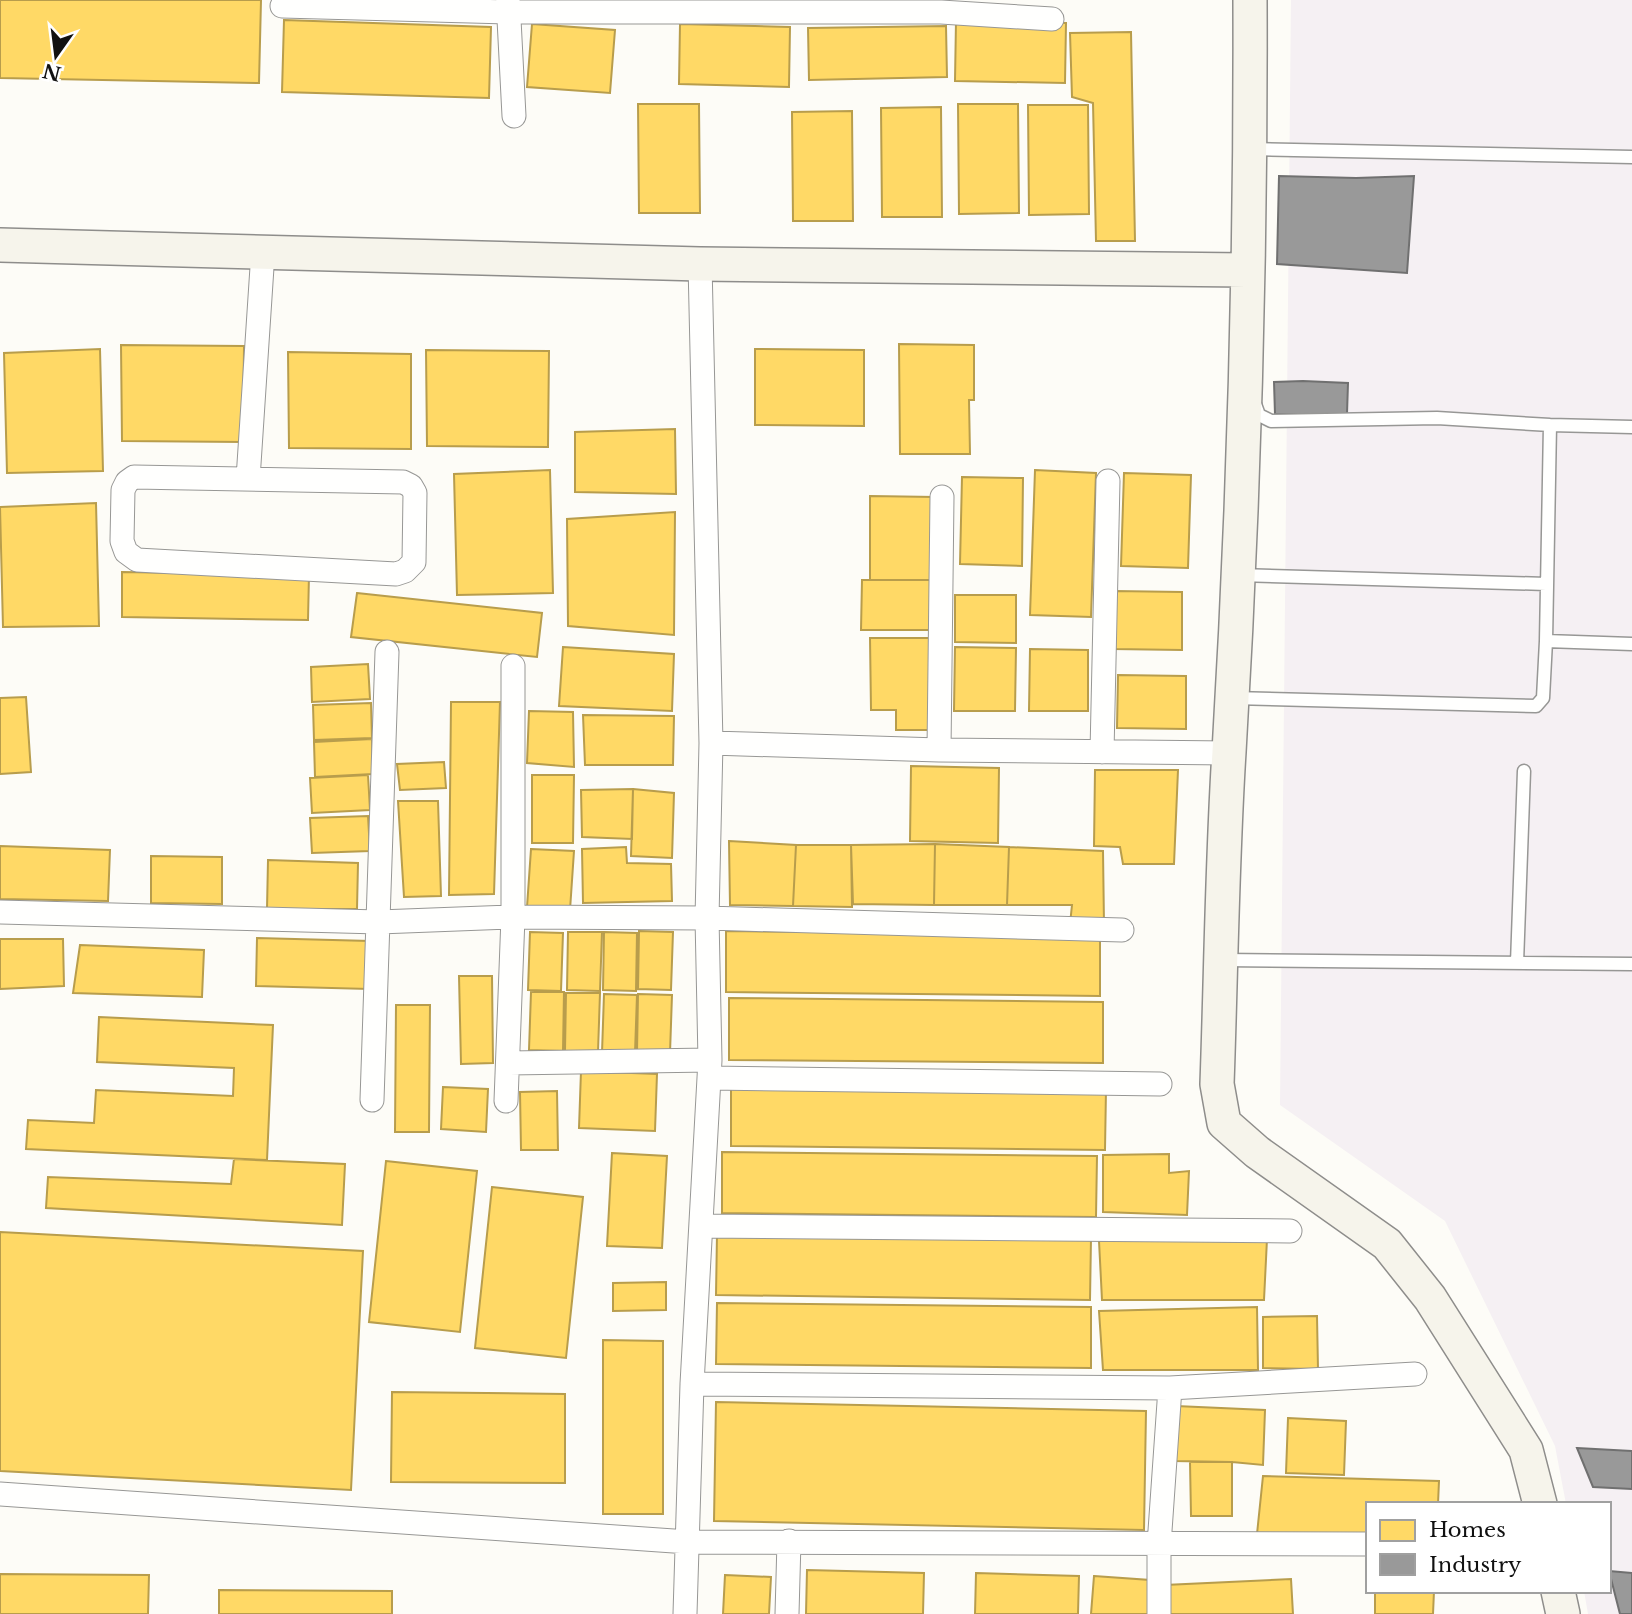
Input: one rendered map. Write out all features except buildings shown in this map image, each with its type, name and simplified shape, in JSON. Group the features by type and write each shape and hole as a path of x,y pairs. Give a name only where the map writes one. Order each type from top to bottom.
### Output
{"street":[{"path":"1250,0 1252,274 1229,753 1217,1084 1224,1123 1257,1152 1387,1244 1430,1298 1527,1450 1540,1502"},
{"path":"282,6 941,6 1052,19"},
{"path":"508,6 514,116"},
{"path":"0,244 700,264 1252,274"},
{"path":"248,479 263,252"},
{"path":"685,1614 692,1384 710,1069 707,919 711,743 700,264"},
{"path":"134,477 248,479 403,482 415,492 414,562 405,571 396,574 137,560 125,552 122,541 123,490 127,482 134,477"},
{"path":"1102,752 1108,481"},
{"path":"939,750 942,498"},
{"path":"372,1100 387,652"},
{"path":"506,1101 513,917 513,666"},
{"path":"711,743 939,750 1229,753"},
{"path":"0,912 379,922 513,917 707,919 1122,930"},
{"path":"509,1063 1160,1084"},
{"path":"701,1226 1290,1231"},
{"path":"692,1384 1170,1388 1415,1374"},
{"path":"1158,1614 1159,1545 1170,1388"},
{"path":"0,1494 688,1542 1366,1544"},
{"path":"787,1614 789,1541"},
{"path":"1558,1593 1563,1614"}],"lane":[{"path":"1250,149 1632,157"},
{"path":"1252,274 1254,402 1259,415 1271,421 1437,418 1632,427"},
{"path":"1233,698 1536,706 1543,698 1546,641 1550,425"},
{"path":"1238,575 1546,584"},
{"path":"1546,641 1632,644"},
{"path":"1517,963 1524,771"},
{"path":"1222,960 1632,964"}],"shaded area":[{"path":"1291,0 1632,0 1632,1614 1588,1614 1584,1593 1611,1593 1611,1502 1566,1502 1555,1446 1445,1221 1280,1105"}]}
